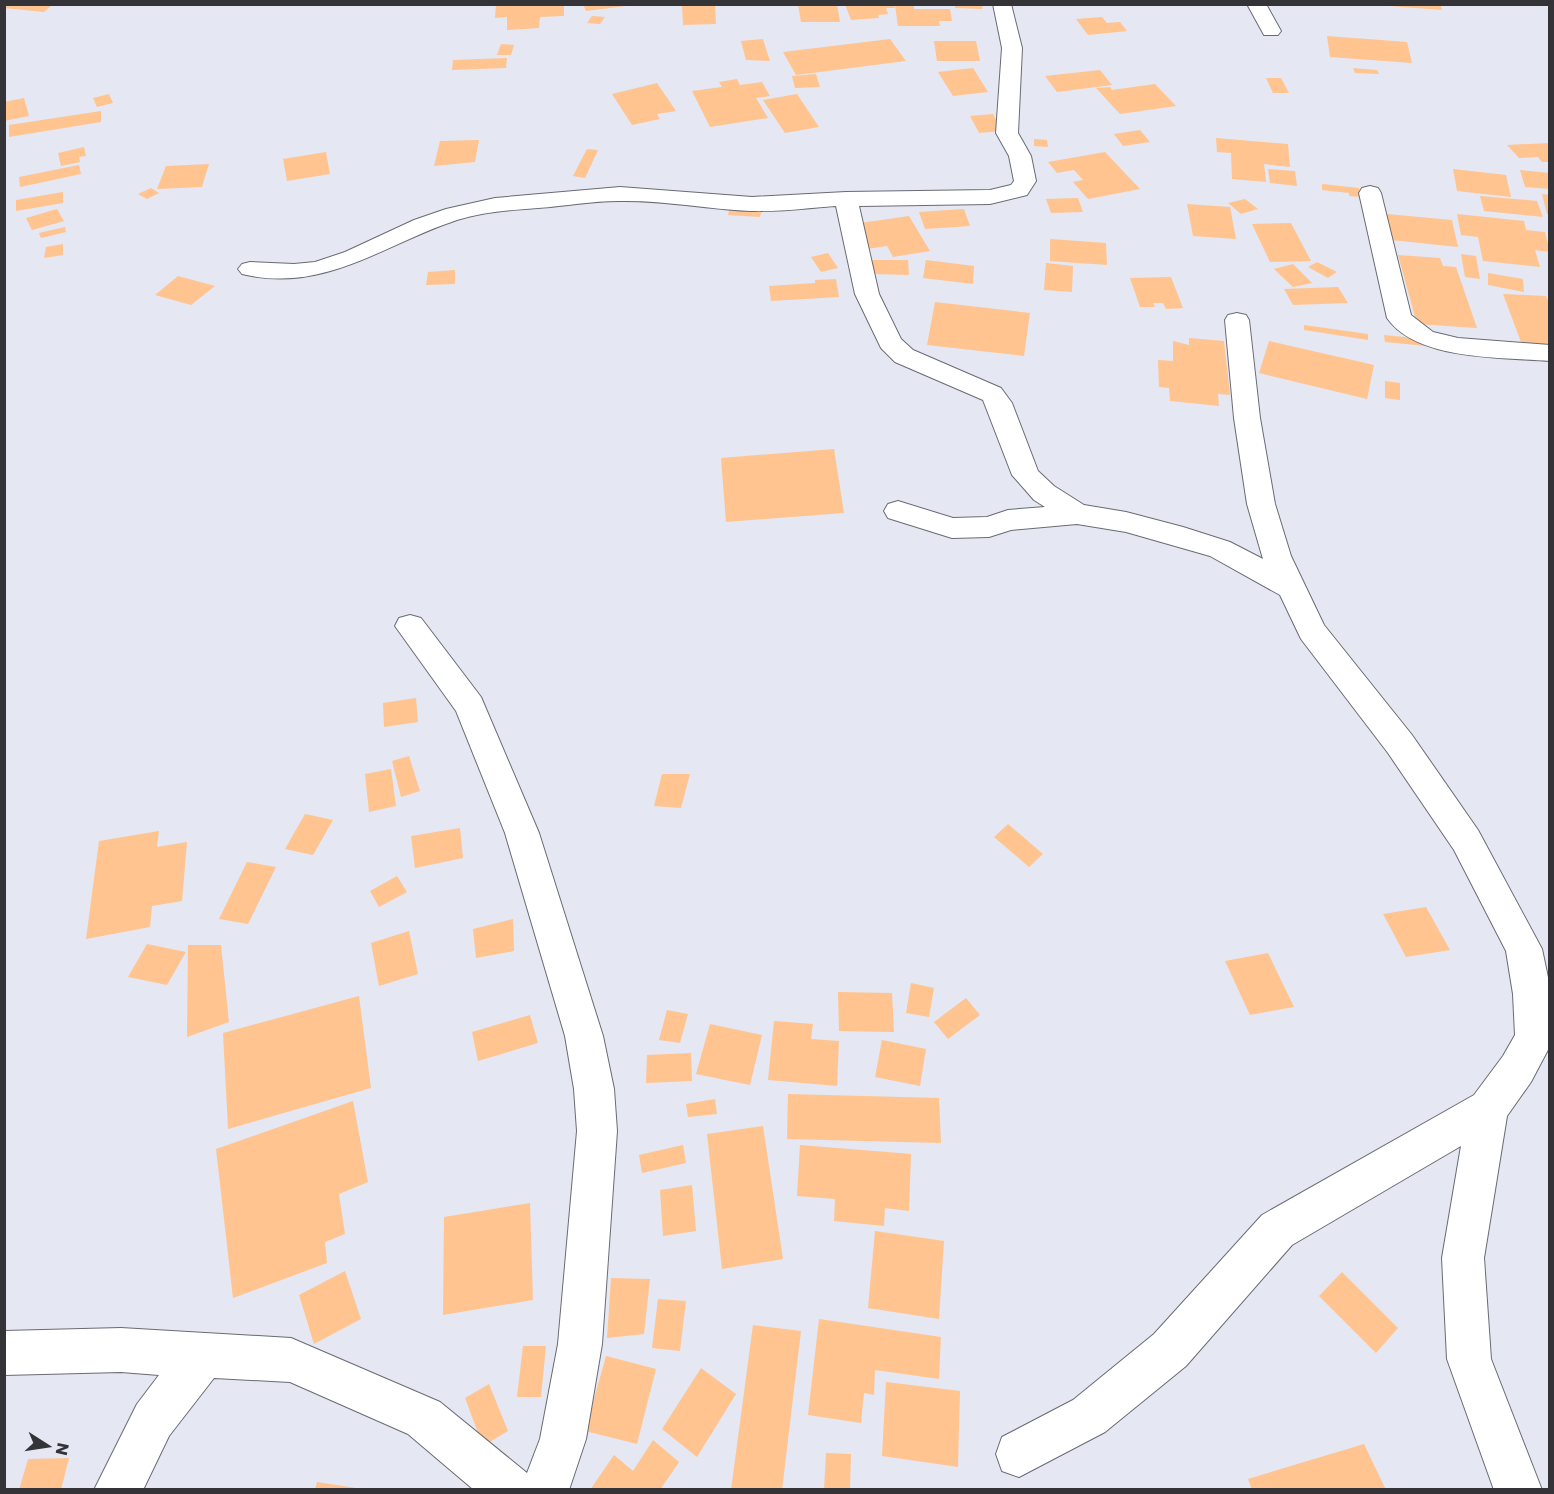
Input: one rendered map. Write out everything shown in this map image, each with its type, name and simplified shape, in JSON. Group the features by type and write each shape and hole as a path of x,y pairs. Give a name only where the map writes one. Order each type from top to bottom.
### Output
{"street":[{"path":"250,269 294,271 318,269 353,257 422,225 454,214 495,205 620,194 752,204 1008,194 1019,190 1025,181 1020,156 1007,133 1012,48 1002,4"},
{"path":"1257,4 1271,31"},
{"path":"1370,193 1399,318 1424,337 1458,346 1550,353"},
{"path":"846,199 867,294 890,343 904,356 992,394 999,403 1026,475 1044,493 1077,514"},
{"path":"1019,1454 1089,1416 1170,1350 1277,1230 1488,1109 1517,1069 1534,1037 1532,994 1524,949 1466,840 1400,744 1311,631 1276,556 1261,504 1247,418 1237,320"},
{"path":"898,511 952,528 989,527 1008,520 1077,514 1164,531 1220,549 1291,588"},
{"path":"410,627 470,706 522,833 584,1036 594,1089 597,1131 580,1344 572,1397 562,1439 545,1490"},
{"path":"1488,1109 1463,1258 1469,1359 1518,1490"},
{"path":"4,1353 121,1350 291,1360 424,1418 512,1490"},
{"path":"118,1490 153,1420 203,1355"}],"building":[{"path":"4,4 53,4 44,12 4,8"},
{"path":"564,4 564,16 540,17 539,28 507,30 507,17 495,18 496,5"},
{"path":"583,4 625,4 625,6 586,11"},
{"path":"715,4 716,24 683,25 682,5"},
{"path":"798,4 837,4 840,22 801,22"},
{"path":"845,4 893,4 895,8 886,8 888,14 878,15 879,18 851,20"},
{"path":"955,4 983,4 982,9 955,8"},
{"path":"1390,4 1440,4 1442,10 1390,6"},
{"path":"895,5 914,5 914,9 950,9 952,21 939,21 940,26 898,26"},
{"path":"592,16 605,17 600,24 587,23"},
{"path":"1102,17 1107,23 1120,22 1127,31 1088,35 1076,19"},
{"path":"1327,36 1407,42 1412,63 1330,57"},
{"path":"763,39 770,61 746,60 741,41"},
{"path":"890,39 906,61 796,75 783,52"},
{"path":"934,41 976,41 980,61 937,61"},
{"path":"501,44 514,45 511,55 497,55"},
{"path":"507,58 506,68 452,70 453,60"},
{"path":"973,68 988,92 953,96 938,72"},
{"path":"1353,68 1377,70 1379,74 1355,73"},
{"path":"1100,70 1112,85 1057,92 1045,76"},
{"path":"816,74 820,87 795,88 792,76"},
{"path":"1266,78 1281,78 1289,93 1273,93"},
{"path":"737,79 740,85 762,82 770,96 756,98 768,118 710,127 692,91 722,87 719,82"},
{"path":"657,83 676,111 657,114 660,119 632,125 612,94"},
{"path":"1155,84 1176,106 1120,114 1096,88 1110,87 1112,90"},
{"path":"109,94 113,103 97,107 93,98"},
{"path":"797,94 819,127 785,133 763,100"},
{"path":"24,98 29,116 4,121 4,102"},
{"path":"101,111 101,122 9,137 9,125"},
{"path":"993,114 1002,131 979,133 970,116"},
{"path":"1140,130 1150,142 1123,146 1114,134"},
{"path":"1216,138 1288,144 1290,167 1264,164 1266,182 1232,179 1231,153 1217,152"},
{"path":"1034,139 1047,140 1048,147 1034,146"},
{"path":"479,140 475,162 434,166 440,141"},
{"path":"1550,143 1550,162 1542,162 1538,157 1519,158 1507,145"},
{"path":"84,147 86,156 79,157 80,162 61,166 58,153"},
{"path":"587,149 598,150 585,178 573,176"},
{"path":"326,152 330,174 287,181 283,159"},
{"path":"1105,152 1140,189 1088,199 1073,182 1083,180 1074,170 1057,173 1048,162"},
{"path":"209,164 202,187 157,189 166,166"},
{"path":"79,165 81,174 20,187 19,177"},
{"path":"1268,169 1295,171 1297,186 1270,183"},
{"path":"1453,169 1506,175 1511,197 1457,191"},
{"path":"1520,170 1550,173 1550,189 1525,187"},
{"path":"1322,184 1359,188 1360,197 1349,196 1349,193 1322,190"},
{"path":"151,188 159,193 147,199 138,194"},
{"path":"63,192 63,203 16,211 16,200"},
{"path":"1542,194 1550,195 1550,214 1547,214"},
{"path":"1480,196 1537,201 1543,217 1484,211"},
{"path":"1078,198 1083,212 1051,213 1046,199"},
{"path":"1245,199 1258,209 1241,214 1228,203"},
{"path":"1187,204 1230,207 1236,239 1193,236"},
{"path":"730,207 762,209 760,217 728,215"},
{"path":"57,209 64,221 32,230 26,218"},
{"path":"964,209 970,226 925,229 919,212"},
{"path":"1387,214 1452,220 1458,247 1391,240"},
{"path":"1457,214 1524,221 1526,230 1545,232 1550,252 1535,250 1540,267 1483,261 1478,237 1461,235"},
{"path":"909,216 930,251 893,257 887,246 867,249 853,224"},
{"path":"1291,223 1311,261 1270,262 1252,224"},
{"path":"65,227 66,232 41,238 39,233"},
{"path":"1050,239 1106,243 1107,265 1050,261"},
{"path":"63,244 63,255 44,258 46,247"},
{"path":"828,253 838,268 821,272 811,257"},
{"path":"1461,254 1476,256 1480,279 1465,277"},
{"path":"1398,255 1440,258 1443,266 1456,267 1477,328 1417,324"},
{"path":"871,260 908,260 909,275 872,274"},
{"path":"926,260 974,266 973,284 923,278"},
{"path":"1317,262 1337,272 1328,278 1308,267"},
{"path":"1046,263 1073,266 1072,292 1044,290"},
{"path":"1293,264 1312,283 1293,287 1274,269"},
{"path":"455,270 455,284 426,285 428,272"},
{"path":"1488,273 1523,279 1524,292 1488,285"},
{"path":"178,276 215,286 191,305 155,295"},
{"path":"1171,277 1183,308 1166,309 1163,303 1153,303 1155,307 1140,307 1130,278"},
{"path":"836,279 839,297 771,301 769,286"},
{"path":"1338,287 1348,303 1293,305 1284,289"},
{"path":"1503,294 1546,296 1550,304 1550,352 1524,350"},
{"path":"935,302 1030,313 1024,356 927,345"},
{"path":"1304,325 1368,334 1368,340 1304,330"},
{"path":"1384,335 1425,339 1426,346 1385,342"},
{"path":"1189,338 1224,341 1230,395 1218,394 1219,406 1170,401 1169,388 1159,387 1158,360 1173,361 1173,341 1189,345"},
{"path":"1269,341 1374,365 1367,399 1259,373"},
{"path":"1385,381 1400,383 1400,400 1385,398"},
{"path":"834,449 844,513 726,522 721,458"},
{"path":"416,698 418,722 384,727 383,703"},
{"path":"409,756 420,791 401,797 392,761"},
{"path":"391,769 396,806 369,812 365,774"},
{"path":"662,774 690,774 681,808 654,806"},
{"path":"305,814 333,820 313,855 285,849"},
{"path":"1008,824 1043,854 1029,867 994,837"},
{"path":"460,828 463,858 415,868 411,836"},
{"path":"159,831 157,847 187,842 182,901 152,906 150,927 86,939 99,841"},
{"path":"247,862 276,867 248,924 219,919"},
{"path":"397,876 407,892 379,907 370,891"},
{"path":"1426,907 1450,950 1406,957 1383,914"},
{"path":"513,919 514,951 476,958 473,929"},
{"path":"409,931 418,974 379,986 371,943"},
{"path":"147,944 186,952 167,985 128,977"},
{"path":"188,945 221,945 229,1022 187,1037"},
{"path":"1268,953 1294,1007 1250,1015 1225,961"},
{"path":"911,983 934,988 929,1017 906,1013"},
{"path":"838,992 892,993 894,1032 839,1031"},
{"path":"359,996 371,1088 228,1129 223,1033"},
{"path":"966,998 980,1015 948,1039 934,1022"},
{"path":"667,1010 688,1014 680,1043 659,1040"},
{"path":"530,1015 538,1043 478,1061 472,1032"},
{"path":"774,1021 813,1024 811,1039 839,1041 837,1086 768,1080"},
{"path":"710,1024 762,1035 750,1085 696,1074"},
{"path":"882,1040 926,1049 920,1086 875,1077"},
{"path":"691,1053 692,1081 646,1083 647,1055"},
{"path":"788,1094 939,1098 941,1143 787,1139"},
{"path":"715,1099 717,1114 688,1117 686,1104"},
{"path":"353,1101 368,1182 339,1194 345,1234 325,1242 327,1263 233,1298 216,1149"},
{"path":"763,1126 783,1259 722,1269 707,1134"},
{"path":"683,1145 686,1163 642,1173 639,1155"},
{"path":"800,1145 911,1154 909,1211 885,1208 884,1226 834,1221 835,1199 797,1196"},
{"path":"692,1185 696,1231 663,1236 660,1190"},
{"path":"530,1203 533,1300 443,1315 444,1217"},
{"path":"875,1231 944,1241 939,1319 868,1308"},
{"path":"345,1271 361,1319 314,1344 299,1295"},
{"path":"1342,1272 1398,1328 1376,1353 1319,1296"},
{"path":"611,1278 650,1279 644,1334 607,1338"},
{"path":"658,1299 686,1301 680,1351 652,1348"},
{"path":"819,1319 941,1337 939,1379 875,1370 874,1395 864,1393 861,1423 808,1415"},
{"path":"753,1325 801,1331 782,1490 731,1490"},
{"path":"523,1346 546,1346 541,1397 517,1397"},
{"path":"606,1356 656,1369 637,1444 585,1431"},
{"path":"701,1368 736,1394 697,1457 662,1429"},
{"path":"886,1382 960,1391 958,1467 882,1456"},
{"path":"489,1384 508,1431 483,1446 465,1398"},
{"path":"653,1440 679,1462 660,1490 590,1490 614,1455 633,1471"},
{"path":"1364,1444 1386,1490 1252,1490 1248,1479"},
{"path":"826,1453 851,1454 850,1490 824,1490"},
{"path":"69,1458 61,1490 19,1490 28,1459"},
{"path":"317,1482 356,1488 356,1490 315,1490"}]}
